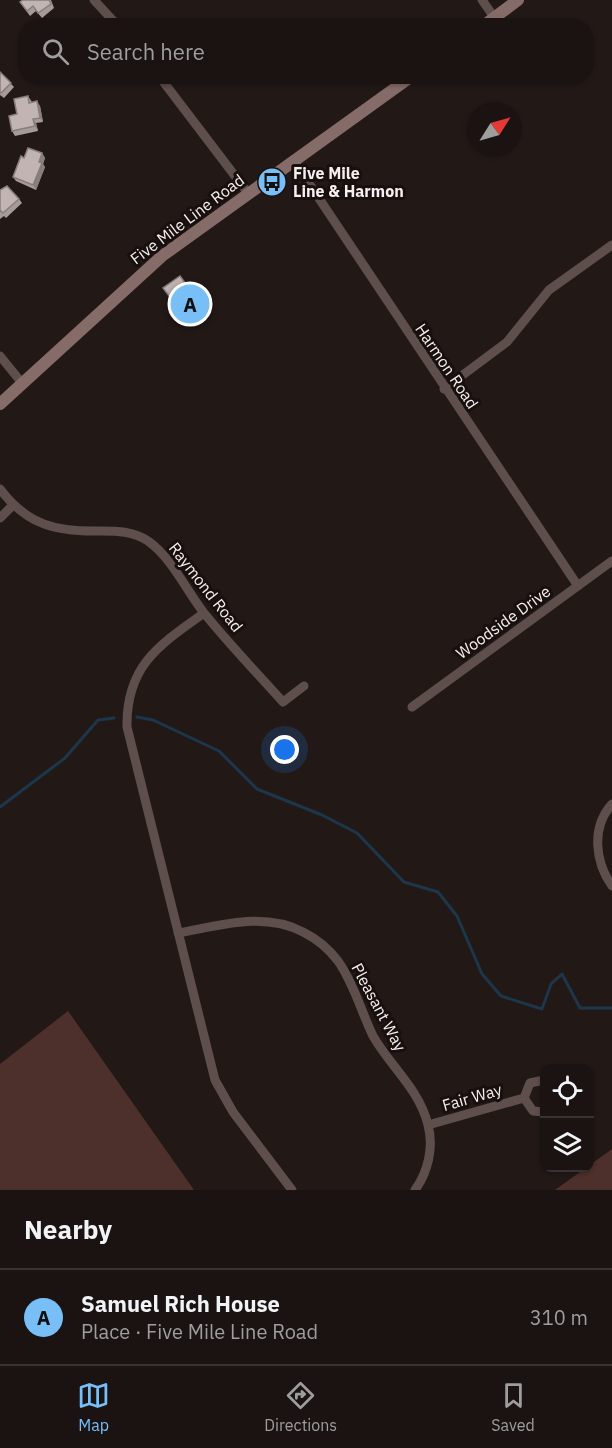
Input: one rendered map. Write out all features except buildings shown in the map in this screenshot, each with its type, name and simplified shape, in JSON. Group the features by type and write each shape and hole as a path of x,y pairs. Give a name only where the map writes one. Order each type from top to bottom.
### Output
{"main road":[{"path":"494,17 518,0"},
{"name":"Five Mile Line Road","path":"0,404 162,256 401,84"}],"street":[{"path":"94,0 111,18"},
{"path":"482,0 494,17"},
{"path":"165,84 248,193"},
{"name":"Harmon Road","path":"294,161 444,389 578,586"},
{"path":"444,389 507,342 549,290 612,245"},
{"path":"0,356 22,383"},
{"name":"Raymond Road","path":"0,489 13,506 33,519 54,528 82,532 118,531 139,536 163,555 204,613 283,702 304,686"},
{"path":"0,518 13,506"},
{"name":"Woodside Drive","path":"412,707 612,561"},
{"path":"204,613 164,642 146,660 133,683 127,713 129,742 215,1080 233,1112 292,1190"},
{"path":"612,804 599,827 597,845 600,862 612,886"},
{"name":"Pleasant Way","path":"178,933 256,921 290,926 316,939 343,970 374,1036 416,1097 428,1125 429,1158 415,1190"},
{"name":"Fair Way","path":"524,1098 530,1083 540,1081"},
{"name":"Fair Way","path":"428,1125 524,1098"},
{"name":"Fair Way","path":"524,1098 533,1111 540,1112"}],"shaded area":[{"path":"68,1011 194,1190 0,1190 0,1064"},
{"path":"612,1149 612,1190 555,1190 580,1172 594,1172 594,1162"}],"waterway":[{"path":"137,717 153,720 219,751 257,789 322,815 357,833 404,882 438,892 457,916 482,974 501,996 542,1009 551,984 562,974 580,1008 612,1008"},
{"path":"0,807 65,758 98,720 114,718"}],"place":[{"name":"Five Mile Line & Harmon","path":"272,182"},
{"name":"Samuel Rich House","path":"190,304"}]}
